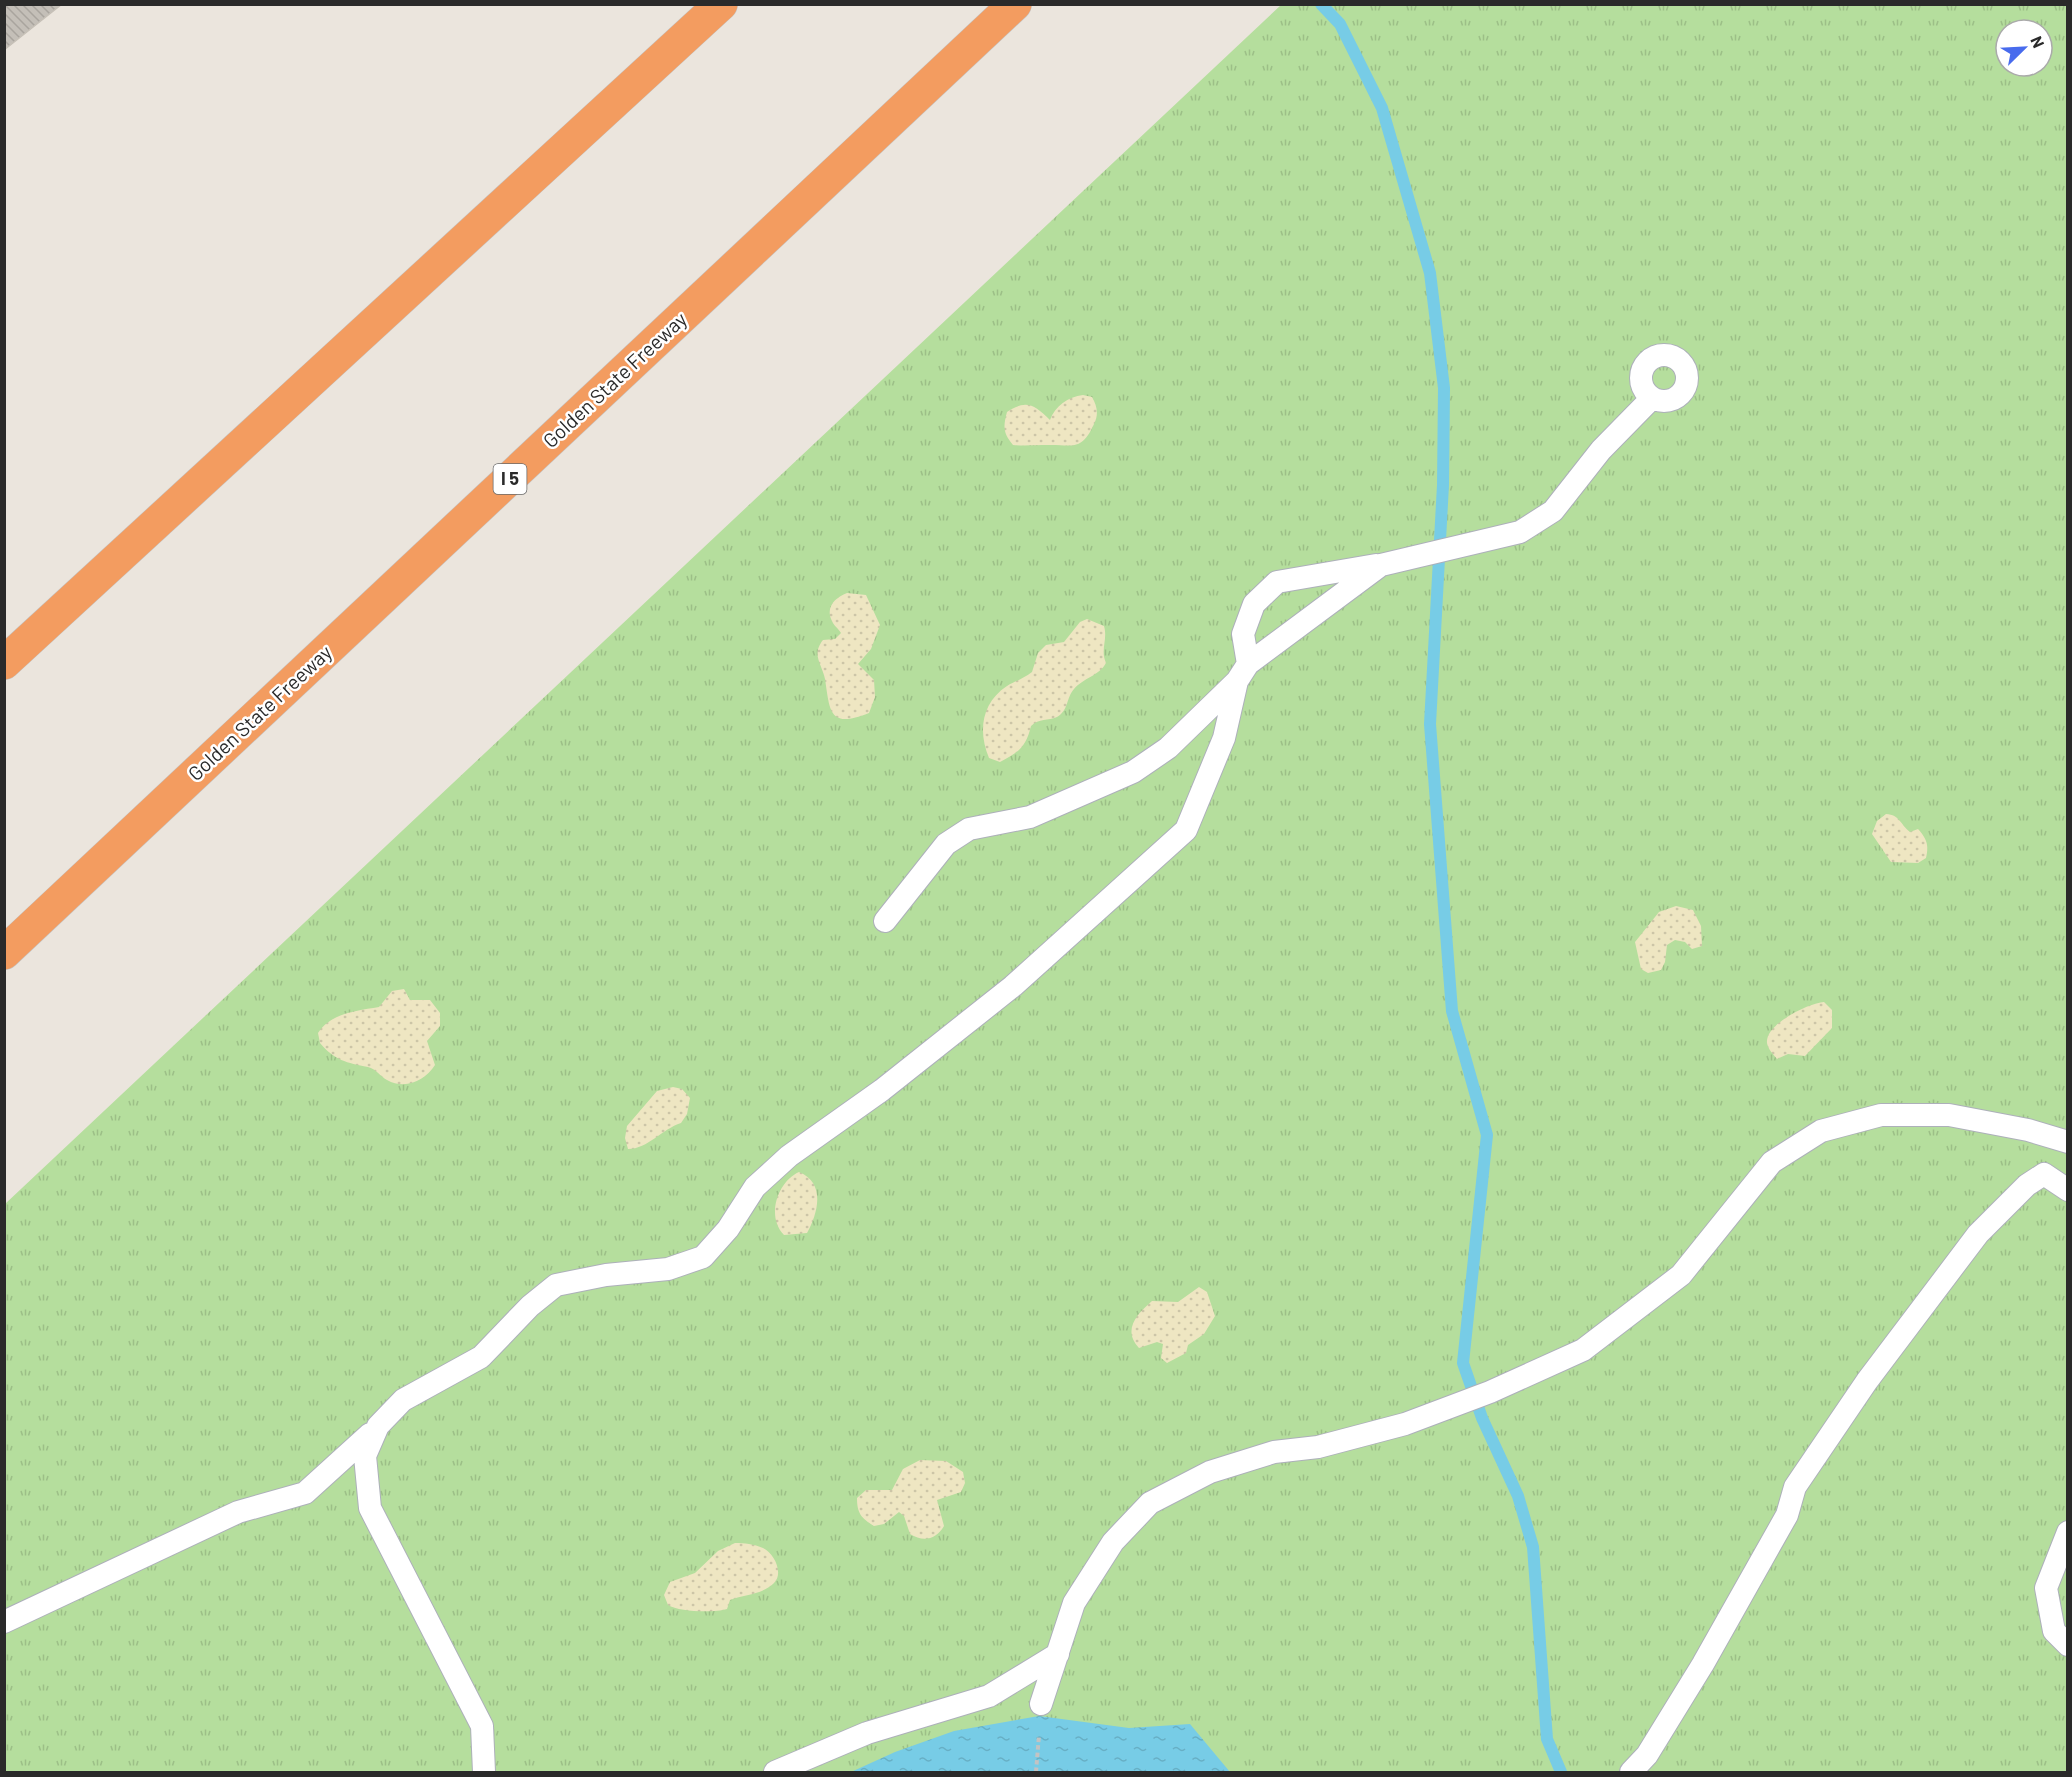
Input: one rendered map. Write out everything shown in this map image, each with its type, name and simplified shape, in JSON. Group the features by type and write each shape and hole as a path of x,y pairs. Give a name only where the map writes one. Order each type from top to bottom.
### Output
{"highway":[{"path":"4,663 721,4"},
{"name":"Golden State Freeway","path":"4,953 1015,4"}],"lane":[{"path":"4,1622 238,1512 305,1493 346,1458 403,1400 482,1357 530,1306 556,1285 606,1275 668,1269 703,1257 728,1229 755,1187 789,1156 882,1090 996,1000 1186,830 1224,738 1242,672 1243,634 1250,614 1254,604 1276,582 1381,565 1520,532 1553,511 1601,450 1653,398"},
{"path":"885,921 946,844 969,829 1030,817 1133,772 1168,748 1242,672 1381,565"},
{"path":"1041,1704 1074,1603 1113,1542 1150,1503 1210,1472 1274,1452 1318,1446 1405,1424 1490,1392 1583,1350 1682,1275 1772,1162 1821,1131 1881,1115 1950,1115 2028,1130 2061,1140 2044,1174 2028,1185 1978,1234 1867,1381 1795,1487 1787,1515 1703,1664 1647,1755 1631,1773"},
{"path":"2044,1174 2067,1190"},
{"path":"378,1426 365,1456 370,1509 482,1726 484,1773"},
{"path":"2067,1532 2046,1588 2054,1631 2067,1645"},
{"path":"775,1773 867,1733 989,1696 1058,1654"}],"green space":[{"path":"1281,5 2067,5 2067,1772 5,1772 5,1204"}],"sand":[{"path":"1083,395 1092,397 1097,413 1089,433 1080,443 1069,446 1013,445 1007,437 1005,426 1007,412 1014,408 1025,405 1035,407 1050,420 1055,410 1063,403"},
{"path":"847,593 866,595 880,625 871,649 858,664 874,680 875,697 869,713 846,719 839,718 831,708 818,660 818,650 823,640 835,639 841,633 833,623 830,611 835,600"},
{"path":"1087,619 1104,626 1106,663 1074,689 1061,714 1031,726 1027,739 1017,752 1000,762 989,758 983,728 987,709 992,701 1007,686 1032,672 1038,653 1046,645 1064,642 1080,622"},
{"path":"1886,814 1897,818 1910,832 1918,829 1927,842 1926,858 1918,863 1891,862 1872,834 1877,821"},
{"path":"1676,906 1693,910 1701,926 1702,946 1692,949 1685,942 1675,940 1667,945 1665,962 1661,970 1648,973 1641,969 1635,942 1659,912"},
{"path":"404,989 410,1000 430,1000 440,1013 440,1026 427,1041 435,1065 426,1076 407,1084 394,1083 371,1068 336,1057 320,1043 318,1033 330,1021 354,1011 379,1007 392,991"},
{"path":"1824,1002 1832,1010 1832,1028 1805,1056 1788,1054 1777,1059 1767,1043 1768,1036 1773,1029 1799,1010"},
{"path":"673,1087 682,1089 690,1098 687,1114 681,1123 642,1146 628,1149 625,1138 627,1126 657,1091"},
{"path":"799,1172 808,1177 816,1191 814,1217 807,1233 784,1235 776,1219 776,1200 785,1184"},
{"path":"1199,1287 1207,1292 1215,1316 1204,1334 1188,1345 1186,1353 1167,1363 1161,1358 1163,1344 1157,1342 1139,1348 1134,1341 1132,1329 1137,1317 1146,1306 1152,1301 1178,1302"},
{"path":"920,1460 946,1461 963,1472 965,1483 961,1492 937,1500 944,1526 941,1531 929,1538 915,1537 910,1534 904,1516 899,1512 884,1524 874,1526 863,1518 858,1508 857,1498 866,1490 892,1490 903,1469"},
{"path":"735,1543 763,1548 771,1554 778,1569 774,1583 759,1592 730,1600 727,1609 688,1610 668,1605 664,1595 670,1582 695,1573 718,1551"}],"water":[{"path":"1039,1716 1129,1728 1190,1724 1230,1772 851,1772 895,1752 954,1731"}],"building":[{"path":"4,4 62,4 4,50"}],"waterway":[{"path":"1321,4 1340,24 1382,108 1430,273 1444,388 1443,485 1430,724 1452,1011 1487,1135 1463,1363 1482,1418 1518,1496 1533,1547 1547,1739 1561,1772"}]}
